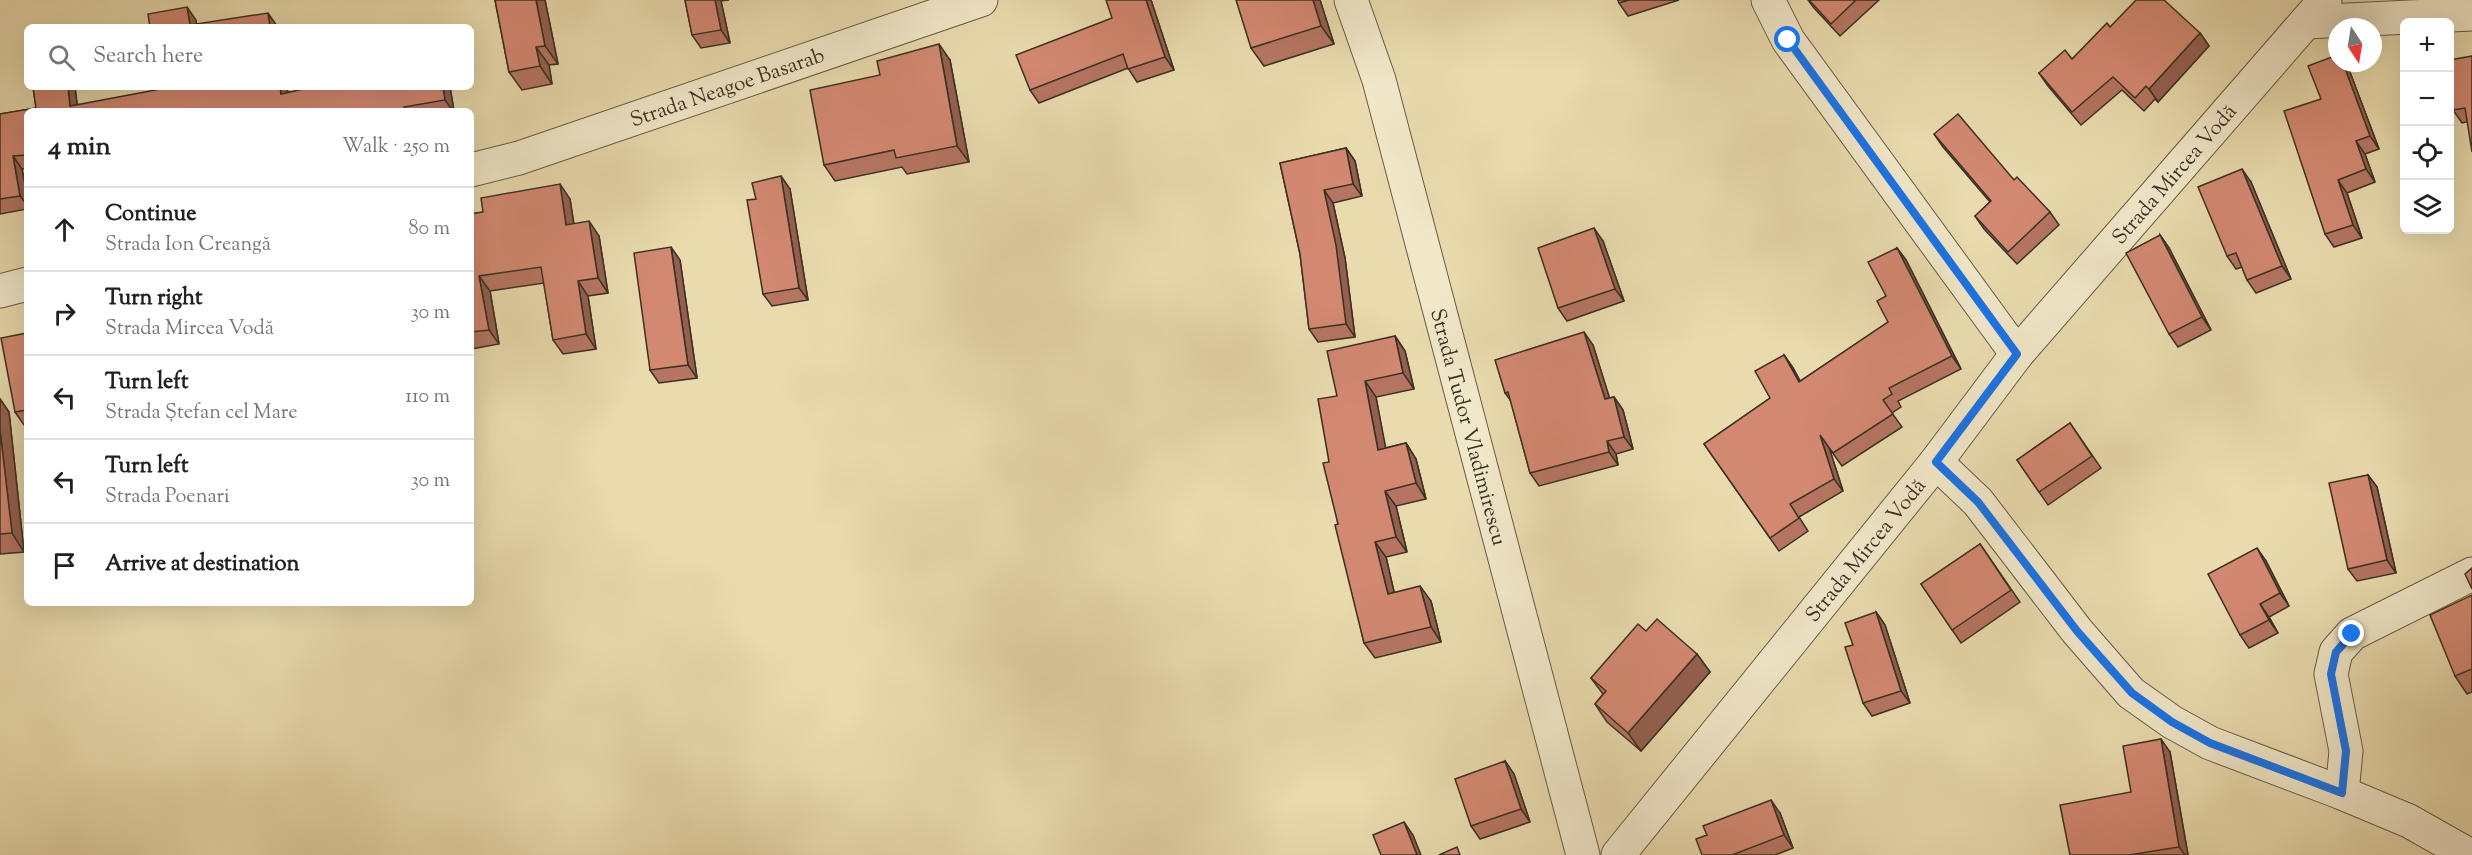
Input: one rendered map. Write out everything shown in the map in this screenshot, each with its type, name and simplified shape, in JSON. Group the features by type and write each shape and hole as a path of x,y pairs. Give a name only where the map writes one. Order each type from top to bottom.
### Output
{"street":[{"name":"Strada Neagoe Basarab","path":"474,169 519,158 981,0"},
{"name":"Strada Tudor Vladimirescu","path":"1351,0 1379,80 1583,855"},
{"path":"1768,0 1788,40 2017,354"},
{"path":"2315,11 2472,14"},
{"name":"Strada Mircea Vodă","path":"1618,855 1936,462 2017,354 2315,11"},
{"path":"0,291 24,285"},
{"path":"1936,462 1978,502 2077,631 2132,693 2172,722 2210,743 2409,821 2469,855"},
{"path":"2342,793 2346,751 2331,674 2336,652 2352,634 2472,574"}],"building":[{"path":"495,0 536,0 545,46 536,47 540,66 509,72"},
{"path":"685,0 715,0 721,30 692,35"},
{"path":"1106,0 1146,0 1165,57 1128,69 1123,54 1030,90 1016,55 1112,18"},
{"path":"1236,0 1313,0 1321,26 1251,48"},
{"path":"1809,0 1856,0 1831,24"},
{"path":"2136,0 2164,0 2200,33 2149,89 2146,86 2135,98 2113,77 2072,112 2039,73 2065,50 2072,59 2107,23 2110,27"},
{"path":"187,7 190,24 150,24 148,14"},
{"path":"268,13 270,24 196,24"},
{"path":"939,44 957,146 896,158 894,150 824,165 810,90 880,75 877,61"},
{"path":"2472,56 2472,152 2465,108 2454,110 2454,59"},
{"path":"2328,58 2328,72 2346,72 2370,136 2356,141 2366,169 2338,180 2353,225 2325,234 2284,111 2321,99 2308,66"},
{"path":"33,90 68,90 70,106 156,90 280,90 281,94 299,90 443,90 445,100 404,108 36,108"},
{"path":"24,110 24,155 13,156 20,196 0,199 0,114"},
{"path":"1958,114 2014,180 2017,177 2050,212 2008,252 1975,216 1991,201 1934,134"},
{"path":"1346,148 1353,184 1324,190 1336,245 1346,324 1309,329 1300,254 1280,163"},
{"path":"2242,169 2282,266 2247,280 2236,253 2227,256 2198,187"},
{"path":"781,176 799,288 763,294 747,200 756,199 752,183"},
{"path":"560,184 566,225 589,221 598,278 578,281 586,334 553,340 541,267 479,276 489,330 474,332 474,214 483,212 481,198"},
{"path":"1594,228 1615,289 1558,308 1538,248"},
{"path":"2160,235 2202,317 2169,334 2126,253"},
{"path":"671,247 688,365 650,370 634,253"},
{"path":"1897,248 1952,356 1889,388 1892,394 1883,400 1893,414 1833,453 1820,435 1834,479 1790,504 1799,518 1770,538 1704,444 1770,398 1755,371 1784,355 1799,382 1888,322 1877,301 1886,296 1868,262"},
{"path":"1584,332 1605,399 1614,397 1624,437 1607,441 1609,452 1530,473 1508,392 1505,393 1495,360"},
{"path":"24,334 24,410 15,412 1,338"},
{"path":"1395,336 1403,373 1365,381 1378,450 1406,443 1416,483 1385,491 1396,537 1375,542 1388,594 1420,586 1431,627 1364,643 1335,525 1338,524 1323,463 1329,462 1318,399 1337,396 1327,351"},
{"path":"2070,423 2092,456 2039,492 2017,460"},
{"path":"0,430 12,533 0,534"},
{"path":"2368,475 2387,560 2348,569 2329,483"},
{"path":"1980,544 2011,590 1952,630 1921,584"},
{"path":"2257,548 2280,593 2260,604 2269,620 2240,635 2208,574"},
{"path":"2472,568 2472,589 2465,574"},
{"path":"2472,595 2472,669 2455,676 2430,615"},
{"path":"1876,612 1901,691 1863,703 1845,647 1853,645 1845,623"},
{"path":"1657,619 1697,654 1628,733 1595,704 1606,691 1591,678 1638,624 1646,631"},
{"path":"2161,739 2179,847 2129,855 2070,855 2060,805 2131,792 2123,746"},
{"path":"1505,761 1521,809 1471,826 1455,779"},
{"path":"1771,800 1784,835 1732,855 1702,855 1696,839 1707,835 1703,826"},
{"path":"1404,822 1417,855 1381,855 1373,835"},
{"path":"1457,847 1460,855 1439,855"}],"route":[{"path":"1788,40 2017,354 1936,462 1978,502 2077,631 2132,693 2172,722 2210,743 2342,793 2346,751 2331,674 2336,652 2352,634"}]}
